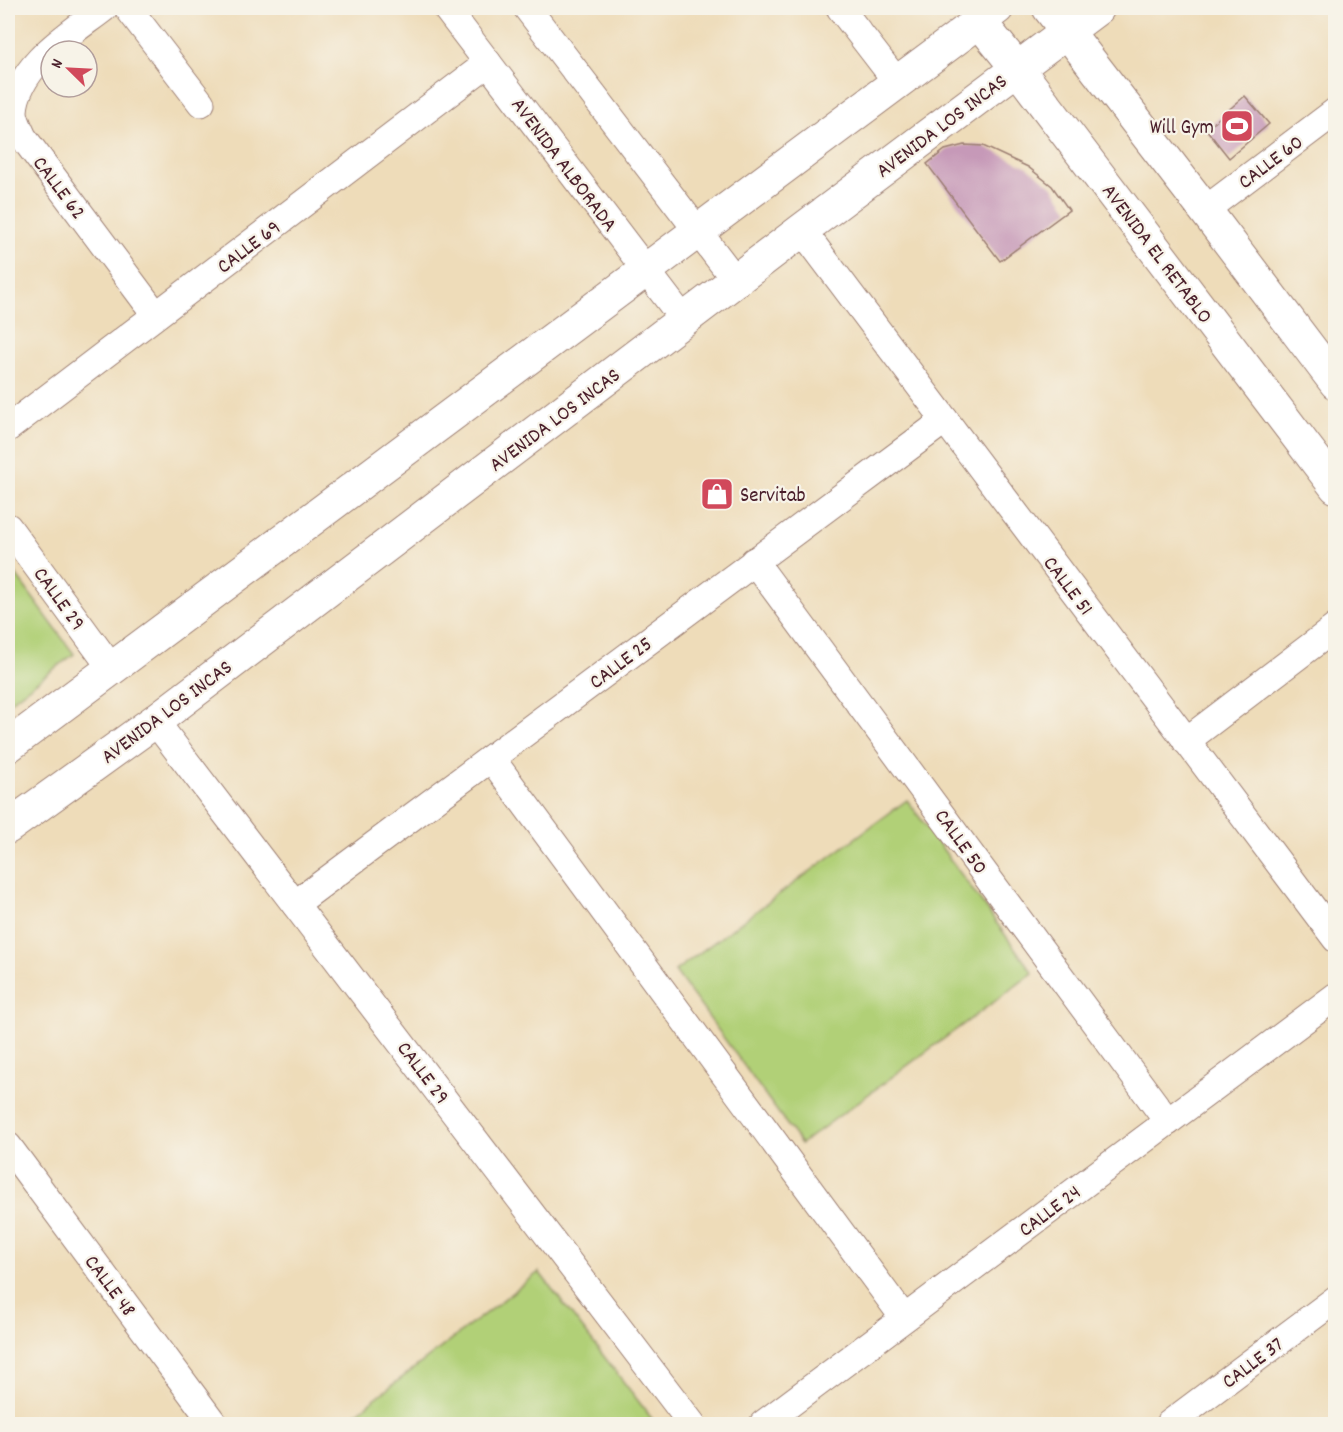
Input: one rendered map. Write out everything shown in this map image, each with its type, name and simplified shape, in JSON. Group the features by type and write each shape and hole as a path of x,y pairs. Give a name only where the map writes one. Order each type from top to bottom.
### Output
{"main road":[{"name":"AVENIDA LOS INCAS","path":"8,826 155,721 1017,68 1058,19 1098,8"},
{"path":"8,746 988,14"},
{"name":"AVENIDA EL RETABLO","path":"988,14 1017,68 1335,487"},
{"path":"1058,19 1335,383"}],"street":[{"name":"CALLE 62","path":"104,8 52,48 33,67 19,91 14,113 23,137 156,315"},
{"path":"128,8 201,103"},
{"name":"AVENIDA ALBORADA","path":"446,8 684,320"},
{"path":"527,8 736,282"},
{"path":"840,8 897,82"},
{"name":"CALLE 69","path":"8,428 488,63"},
{"name":"CALLE 60","path":"1205,210 1335,111"},
{"name":"CALLE 51","path":"802,230 1335,939"},
{"name":"CALLE 25","path":"296,904 945,420"},
{"name":"CALLE 29","path":"8,527 112,669"},
{"name":"CALLE 50","path":"754,561 1168,1122"},
{"path":"1186,741 1335,627"},
{"name":"CALLE 29","path":"155,721 692,1425"},
{"path":"491,758 904,1318"},
{"name":"CALLE 24","path":"763,1425 1335,996"},
{"name":"CALLE 48","path":"8,1146 214,1425"},
{"name":"CALLE 37","path":"1169,1425 1335,1299"}],"green space":[{"path":"8,564 74,654 8,703"},
{"path":"907,800 1033,973 801,1144 675,971"},
{"path":"539,1272 656,1424 342,1424"}],"building":[{"name":"Will Gym","path":"1245,96 1269,124 1229,158 1206,129"},
{"path":"964,145 983,146 1028,167 1052,186 1069,210 1000,261 927,164 945,150"}],"place":[{"name":"Will Gym","path":"1237,126"},
{"name":"Servitab","path":"717,494"}]}
